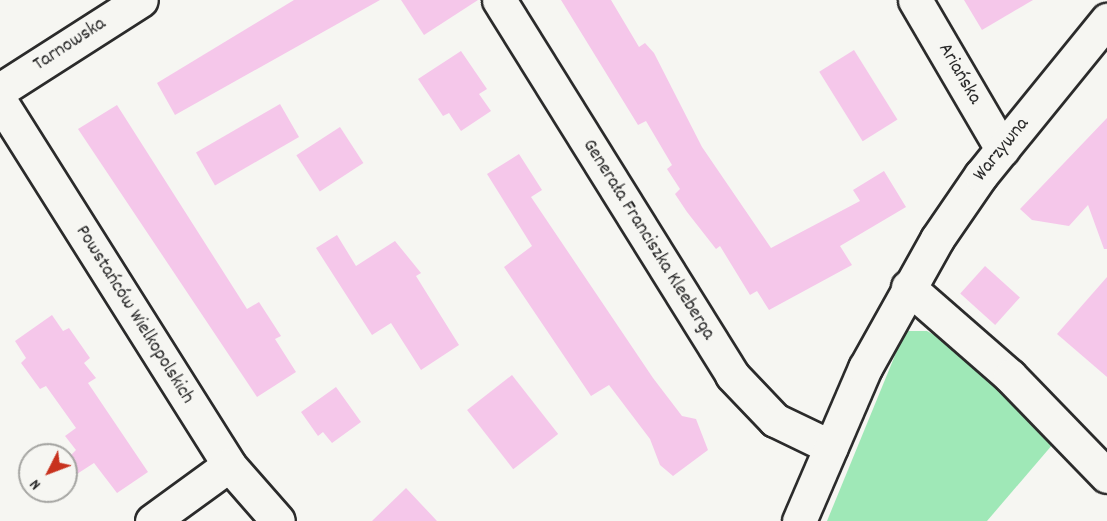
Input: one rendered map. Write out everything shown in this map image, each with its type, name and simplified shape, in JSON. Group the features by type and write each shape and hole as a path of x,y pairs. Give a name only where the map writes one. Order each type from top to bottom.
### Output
{"street":[{"name":"Tarnowska","path":"0,90 141,0"},
{"name":"Generała Franciszka Kleeberga","path":"499,0 732,375 775,420 831,447"},
{"name":"Ariańska","path":"915,0 1002,149"},
{"name":"Warzywna","path":"799,521 831,447 908,287 1002,149 1107,20"},
{"name":"Powstańców Wielkopolskich","path":"0,101 229,465 278,521"},
{"path":"908,287 1010,376 1107,476"},
{"path":"152,521 229,465"}],"green space":[{"path":"905,331 927,331 958,348 1053,444 987,521 827,521"}],"building":[{"path":"294,0 380,0 175,115 157,83"},
{"path":"401,0 478,0 424,35"},
{"path":"561,0 611,0 639,47 645,43 654,53 702,147 771,248 860,201 853,190 884,171 906,207 840,246 852,265 769,310 757,291 750,295 720,246 716,249 687,212 675,194 680,189 667,169 672,165 646,121 638,125"},
{"path":"964,0 1033,0 982,30"},
{"path":"854,50 897,120 863,141 819,72"},
{"path":"461,51 487,89 479,94 491,111 461,131 449,113 443,116 418,79"},
{"path":"280,104 299,137 215,185 196,153"},
{"path":"117,105 247,309 259,302 281,336 275,339 296,372 257,397 78,129"},
{"path":"1107,118 1107,249 1104,249 1088,205 1069,226 1032,220 1020,209"},
{"path":"340,127 363,163 320,191 296,155"},
{"path":"519,154 542,190 531,197 653,378 682,416 696,419 708,450 673,476 660,465 650,439 609,385 591,396 504,267 532,246 487,174"},
{"path":"337,235 356,266 395,241 421,273 416,276 459,345 421,370 391,323 372,335 316,248"},
{"path":"985,266 1020,297 995,325 960,293"},
{"path":"1107,277 1107,377 1057,334"},
{"path":"52,315 63,331 69,328 90,358 84,363 96,378 88,383 148,472 117,493 94,463 78,473 78,443 70,443 65,436 76,428 46,386 40,389 21,363 26,358 15,341"},
{"path":"512,375 558,434 513,469 467,410"},
{"path":"336,387 361,422 332,443 323,432 318,436 301,412"},
{"path":"406,488 437,521 372,521"}]}
